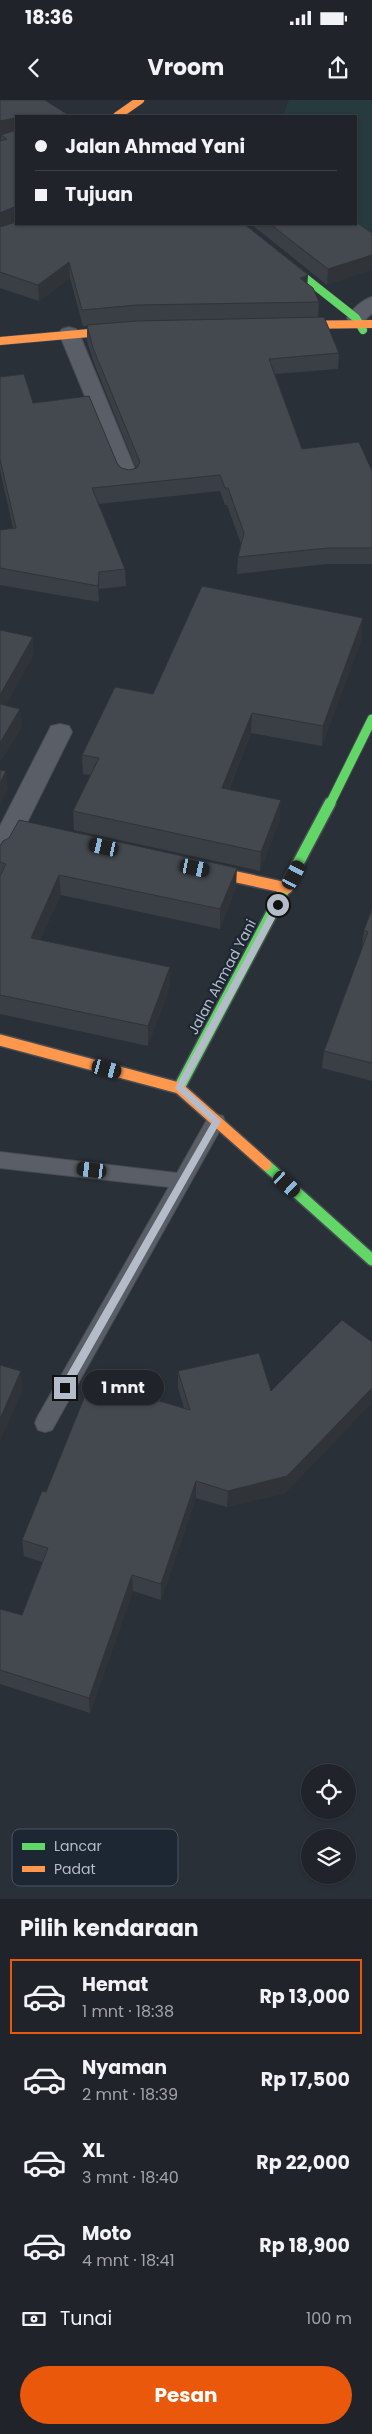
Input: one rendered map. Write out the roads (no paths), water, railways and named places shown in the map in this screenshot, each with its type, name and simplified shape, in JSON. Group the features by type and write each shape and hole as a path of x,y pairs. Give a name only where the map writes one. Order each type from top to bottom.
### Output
{"street":[{"path":"118,115 140,100"},
{"path":"238,225 362,321 372,342"},
{"path":"362,321 372,303"},
{"path":"281,325 362,321"},
{"path":"0,341 69,333 137,329"},
{"path":"69,333 129,478"},
{"name":"Jalan Ahmad Yani","path":"179,1088 286,888 372,719"},
{"path":"0,851 17,828 60,732"},
{"path":"192,867 286,888"},
{"path":"0,1040 179,1088 372,1260"}],"lane":[{"path":"45,1423 216,1121"},
{"path":"0,1160 183,1181"}]}
